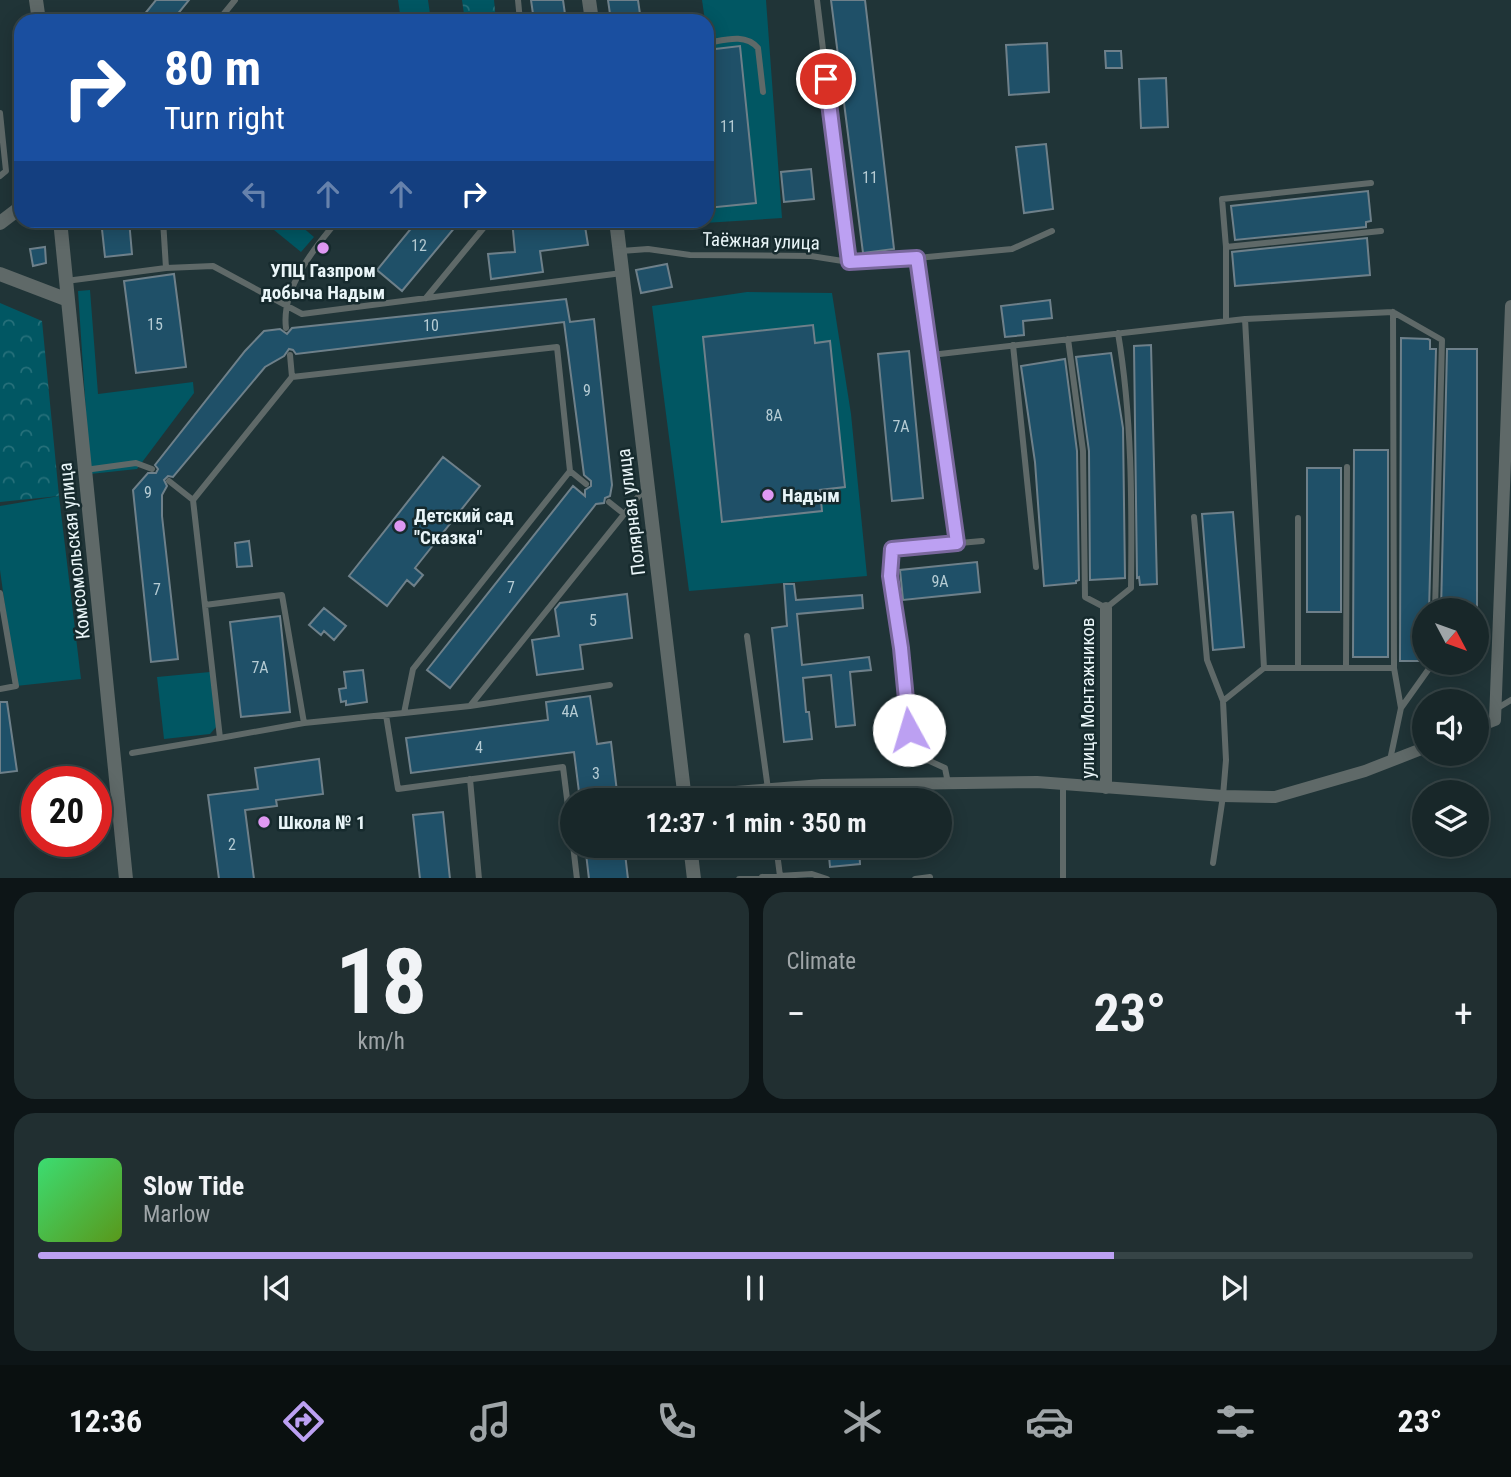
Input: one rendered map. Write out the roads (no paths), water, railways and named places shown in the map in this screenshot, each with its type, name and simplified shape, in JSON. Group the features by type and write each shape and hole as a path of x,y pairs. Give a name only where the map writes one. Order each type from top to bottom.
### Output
{"street":[{"path":"0,223 14,212"},
{"name":"Комсомольская улица","path":"61,228 126,878"},
{"name":"Полярная улица","path":"617,228 684,788"},
{"path":"0,274 68,300"},
{"path":"1489,722 1495,720 1496,709 1511,306"},
{"name":"улица Монтажников","path":"1106,608 1106,788"},
{"path":"782,788 1037,782 1223,796 1275,797 1365,771 1412,753"},
{"path":"692,858 694,878"}],"lane":[{"path":"223,14 234,0"},
{"name":"Таёжная улица","path":"619,251 649,250 690,255 811,256 849,262 817,0"},
{"path":"714,42 742,38 754,43 758,48 763,92"},
{"path":"0,113 6,171 0,176"},
{"path":"1226,321 1226,247 1222,199 1371,183"},
{"path":"164,228 166,268"},
{"path":"286,328 285,318 299,272 310,253 331,228"},
{"path":"426,298 483,228"},
{"path":"849,262 1012,249 1052,231"},
{"path":"1226,247 1381,231"},
{"path":"917,258 957,543"},
{"path":"66,281 166,268 213,266 302,314 622,273"},
{"path":"931,355 1245,319 1393,313 1442,340 1435,598"},
{"path":"1390,762 1401,708 1394,668 1393,313"},
{"path":"1245,319 1264,668"},
{"path":"1068,339 1083,451 1085,597 1106,608 1131,588 1125,374 1118,333"},
{"path":"1013,345 1036,567"},
{"path":"292,377 557,347 570,471 413,669 404,713"},
{"path":"193,500 292,377 290,355"},
{"path":"85,470 136,463 152,469"},
{"path":"1346,668 1347,467"},
{"path":"570,471 586,484"},
{"path":"169,481 193,500 220,738"},
{"path":"470,706 648,485"},
{"path":"609,502 624,514"},
{"path":"1194,517 1207,660 1223,701 1226,760 1213,863"},
{"path":"1298,517 1298,668"},
{"path":"949,785 945,768 912,753 890,576 892,549 982,541"},
{"path":"0,593 16,686 0,689"},
{"path":"205,605 282,595 304,723"},
{"path":"747,636 768,788"},
{"path":"1223,701 1264,668 1394,668"},
{"path":"1401,708 1424,676"},
{"path":"132,753 304,723 470,706 610,685"},
{"path":"1496,709 1511,700"},
{"path":"386,715 398,789 563,767 566,788"},
{"path":"470,779 479,878"},
{"path":"1063,784 1063,878"},
{"path":"575,858 577,878"},
{"path":"778,858 780,876"},
{"path":"739,878 812,874 827,878"},
{"path":"915,878 930,877"}],"place":[{"name":"УПЦ Газпром добыча Надым","path":"323,248"},
{"name":"Надым","path":"768,495"},
{"name":"Детский сад \"Сказка\"","path":"400,526"},
{"name":"Школа № 1","path":"264,822"}]}
